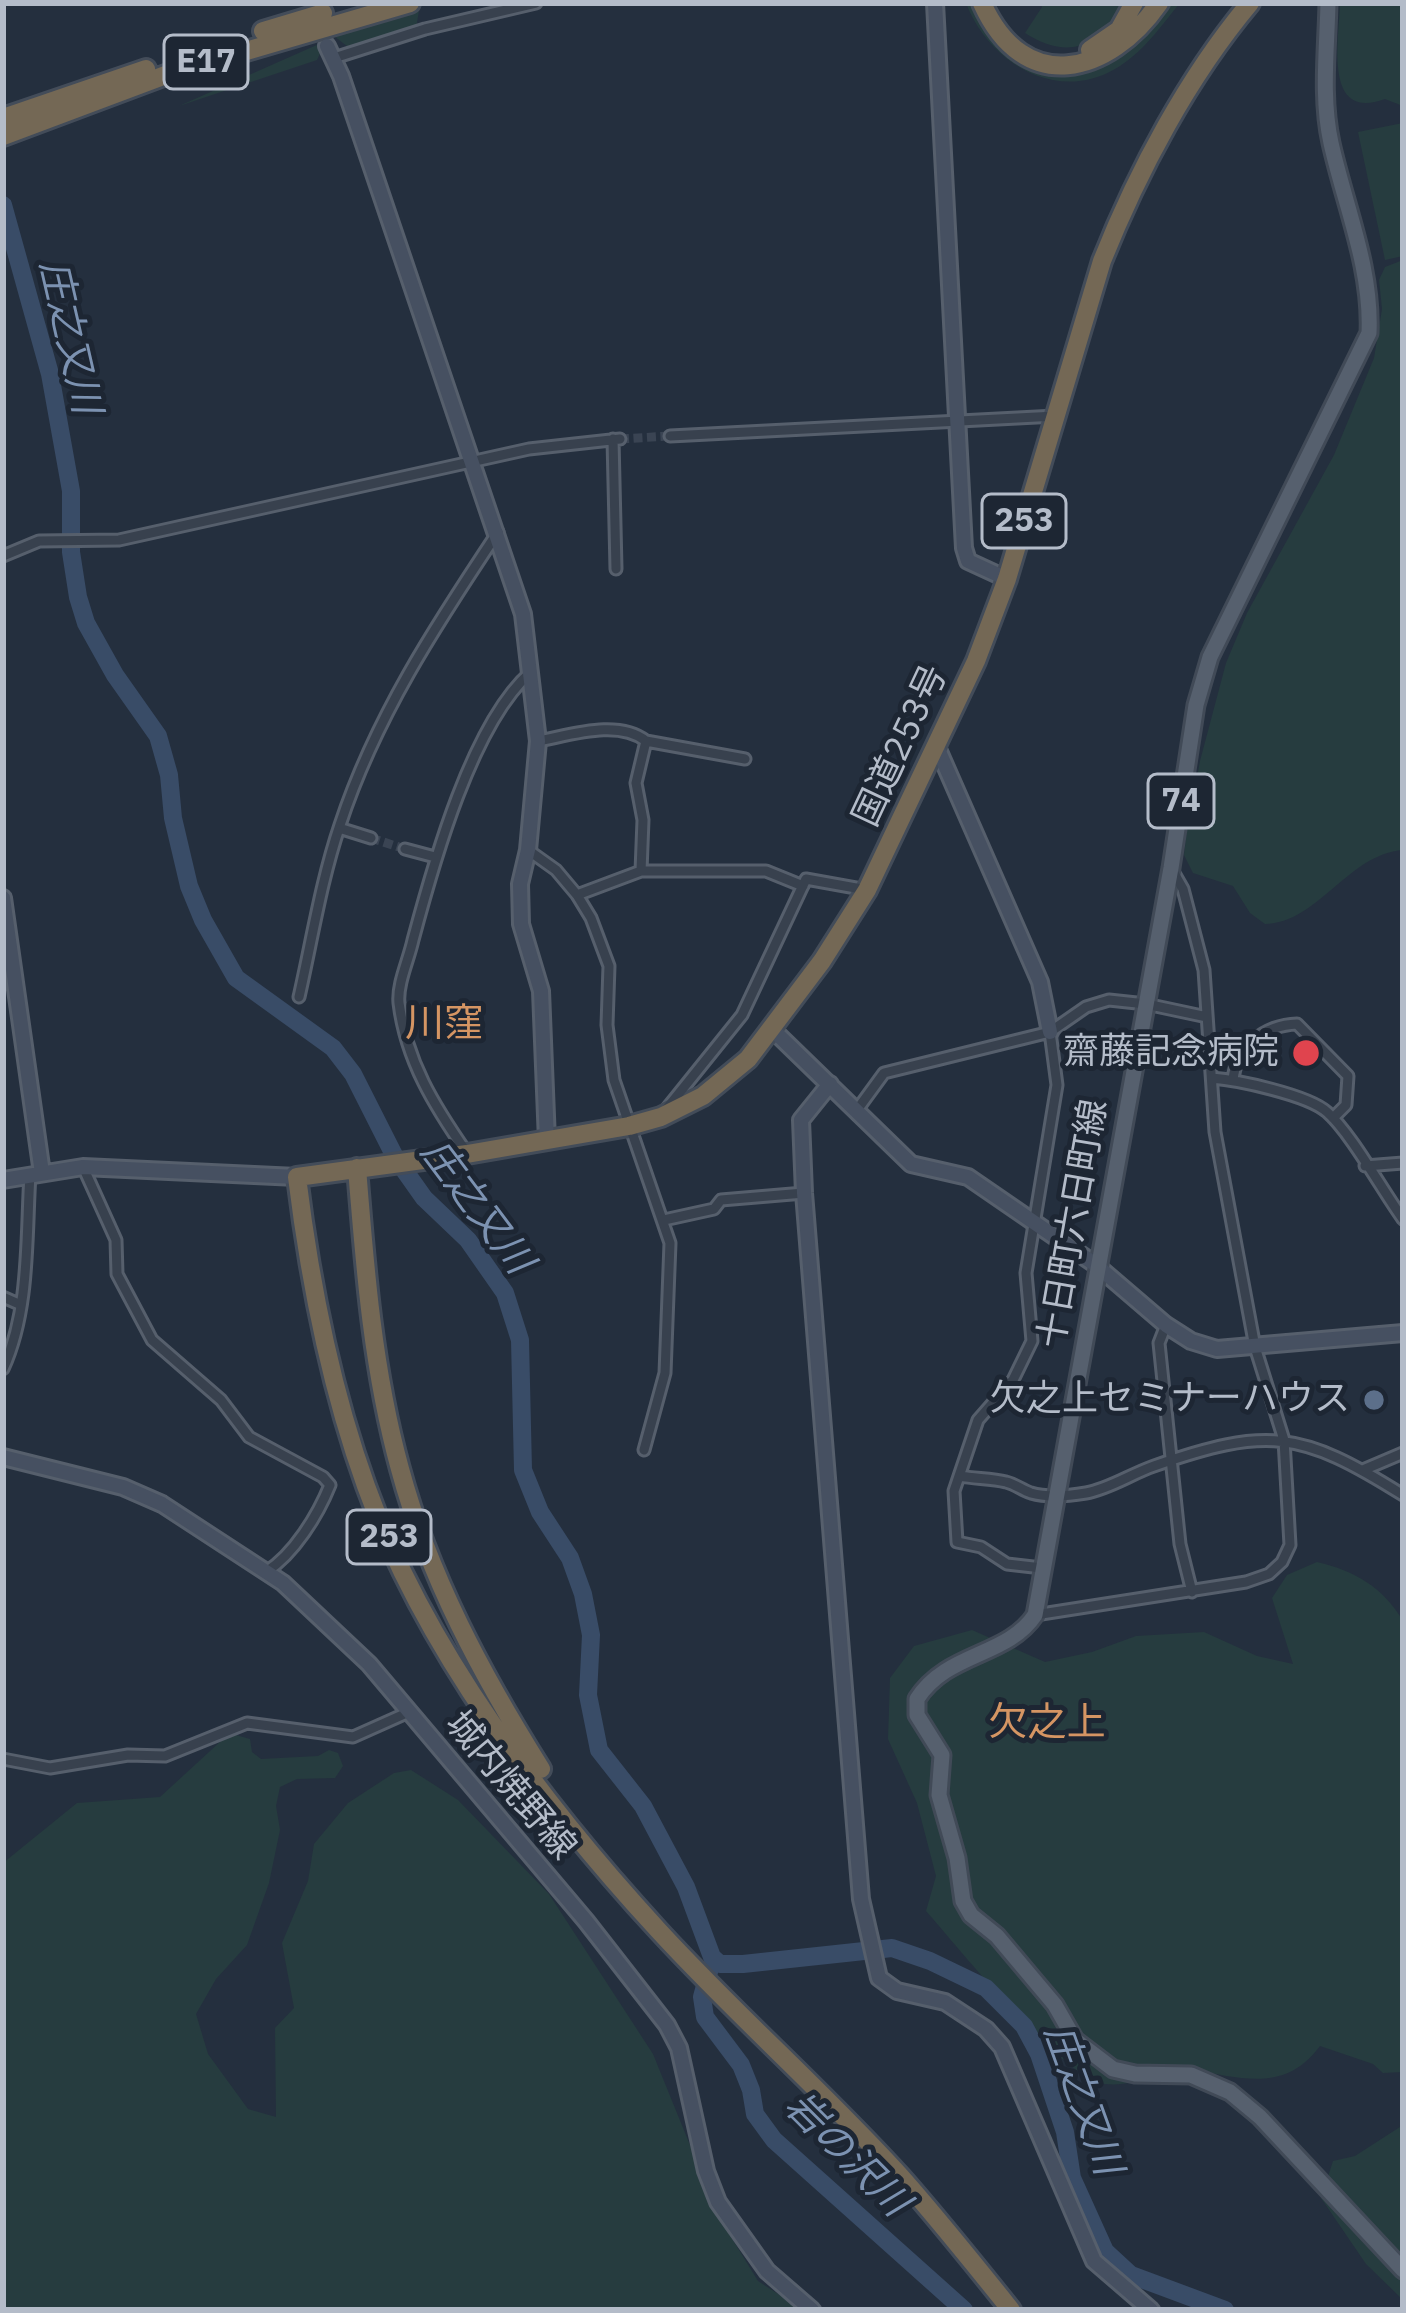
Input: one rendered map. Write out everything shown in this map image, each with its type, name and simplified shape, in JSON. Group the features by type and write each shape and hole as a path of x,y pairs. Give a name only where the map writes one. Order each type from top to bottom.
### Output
{"highway":[{"name":"E17","path":"4,130 231,41 361,3"},
{"name":"E17","path":"4,130 171,73 410,3"},
{"path":"982,3 1010,44 1034,60 1063,67 1090,62 1116,49 1159,3"},
{"path":"994,3 1022,40 1045,52 1071,55 1110,39 1134,3"},
{"name":"国道253号","path":"297,1177 547,1141 661,1117 724,1080 773,1030 867,890 937,747 1007,579 1102,261 1122,212 1213,50 1250,3"},
{"name":"253","path":"357,1168 375,1354 400,1472 440,1583 496,1696 591,1850"},
{"name":"253","path":"297,1177 317,1316 368,1491 421,1604 472,1691 591,1850 688,1961 901,2177 1011,2310"}],"main road":[{"name":"十日町六日町線","path":"1035,1615 1171,868 1196,705 1210,657 1369,334 1370,296 1330,138 1328,3"},
{"path":"1035,1615 1009,1639 944,1668 917,1699 917,1715 942,1755 940,1795 958,1858 963,1901 1041,1987 1075,2040 1093,2057 1113,2069 1191,2075 1230,2092 1260,2117 1403,2270"}],"street":[{"path":"536,3 330,52 524,614 538,741 528,850 520,884 521,924 542,991 547,1141"},
{"path":"935,3 968,561 1007,579"},
{"path":"670,436 1056,416"},
{"path":"3,556 39,541 119,540 563,442 617,439 616,569"},
{"path":"299,997 339,828 418,651 498,531"},
{"path":"467,1154 422,1087 398,1000 435,857 469,770 511,689 531,672"},
{"path":"538,741 633,731 646,741 745,759"},
{"path":"641,871 643,820 636,783 646,741"},
{"path":"937,747 1040,982 1057,1085 1026,1273 1032,1341 1013,1381 978,1420 954,1491 957,1542 981,1547 1007,1564 1042,1568"},
{"path":"339,828 371,838"},
{"path":"405,849 435,857"},
{"path":"528,850 556,870 577,895 609,967 614,1081 670,1243 665,1373 644,1450"},
{"path":"1035,1615 1257,1578 1282,1562 1289,1544 1284,1440 1255,1347 1215,1132 1204,970 1184,890 1171,868"},
{"path":"577,895 641,871 766,871 803,886"},
{"path":"661,1117 742,1015 806,879 867,890"},
{"path":"3,898 36,1173 16,1341 3,1370"},
{"path":"857,1110 884,1073 1050,1032 1086,1007 1109,1000 1207,1018"},
{"path":"1233,1080 1234,1065 1263,1032 1278,1024 1297,1024 1348,1076 1346,1105 1333,1118"},
{"path":"773,1030 911,1164 968,1177 1096,1265 1191,1341 1217,1349 1403,1333"},
{"path":"1212,1078 1323,1107 1403,1219"},
{"path":"830,1084 802,1120 804,1193 860,1899 877,1971 897,1991 945,2002 1002,2047 1094,2261 1151,2310"},
{"path":"1365,1166 1403,1163"},
{"path":"83,1167 116,1240 117,1274 152,1340 221,1400 249,1438 323,1477 329,1485 311,1523 281,1562 266,1572"},
{"path":"3,1180 83,1167 297,1177"},
{"path":"664,1220 714,1209 722,1200 804,1193"},
{"path":"3,1297 21,1305"},
{"path":"1166,1325 1160,1343 1171,1460 1180,1544 1192,1592"},
{"path":"960,1476 1005,1481 1035,1494 1092,1492 1171,1460 1256,1438 1284,1440 1364,1470 1403,1495"},
{"path":"1364,1470 1403,1453"},
{"name":"城内焼野線","path":"3,1457 138,1492 266,1572 329,1623 410,1712 667,2025 679,2048 706,2171 718,2202 767,2271 812,2310"},
{"path":"3,1759 50,1768 128,1755 165,1756 247,1723 353,1737 410,1712"}],"green space":[{"path":"966,3 975,3 993,35 1082,71 1125,50 1167,3 1180,3 1125,63 1092,79 1070,82 1047,79 1007,59 976,24"},
{"path":"1040,3 1126,3 1094,39 1070,47 1041,42 1025,33"},
{"path":"1340,3 1403,3 1403,106 1385,99 1365,103 1352,99 1343,88 1337,56"},
{"path":"419,11 416,28 348,47 334,36"},
{"path":"319,44 317,60 179,106"},
{"path":"1403,123 1403,256 1385,260 1358,132"},
{"path":"1403,260 1403,850 1366,863 1301,913 1265,924 1250,913 1233,886 1193,873 1184,855 1200,761 1226,663 1247,613 1334,455 1374,358 1382,309 1379,280 1385,267"},
{"path":"1317,1562 1367,1582 1403,1621 1403,2072 1383,2073 1373,2064 1320,2046 1293,2070 1263,2079 1183,2069 1117,2084 1087,2077 1038,2037 926,1911 936,1876 917,1803 888,1739 890,1678 914,1646 972,1630 1045,1662 1136,1636 1204,1632 1257,1656 1293,1664 1272,1598 1287,1575"},
{"path":"236,1735 250,1739 252,1752 261,1759 318,1756 329,1750 338,1753 343,1766 335,1778 297,1779 280,1787 276,1806 280,1830 269,1883 247,1945 216,1979 196,2014 208,2054 248,2109 276,2117 275,2028 294,2008 282,1943 308,1881 314,1844 348,1803 394,1773 411,1770 458,1800 549,1894 653,2054 720,2219 758,2281 803,2310 3,2310 3,1863 77,1803 160,1797 221,1741"},
{"path":"1403,2125 1403,2300 1366,2264 1321,2198 1333,2161 1355,2156"}],"waterway":[{"name":"庄之又川","path":"3,205 50,374 71,491 71,552 78,597 86,623 115,675 158,736 189,886 236,978 333,1048 353,1074 395,1157 424,1198 468,1240 505,1293 520,1340 523,1470 540,1512 570,1558 583,1594 591,1635 588,1695 599,1750 643,1806 686,1887 712,1957 720,1964 743,1964 892,1948 986,1988 1024,2026 1039,2054 1065,2132 1072,2178 1105,2251 1131,2275 1225,2310"},
{"name":"岩の沢川","path":"710,1968 702,1997 705,2017 741,2065 755,2114 774,2140 964,2310"}],"tunnel":[{"path":"620,439 670,436"},
{"path":"371,838 405,849"}],"place":[{"name":"齋藤記念病院","path":"1306,1053"},
{"name":"欠之上セミナーハウス","path":"1374,1400"}],"district":[{"name":"川窪","path":"444,1025"},
{"name":"欠之上","path":"1047,1724"}]}
